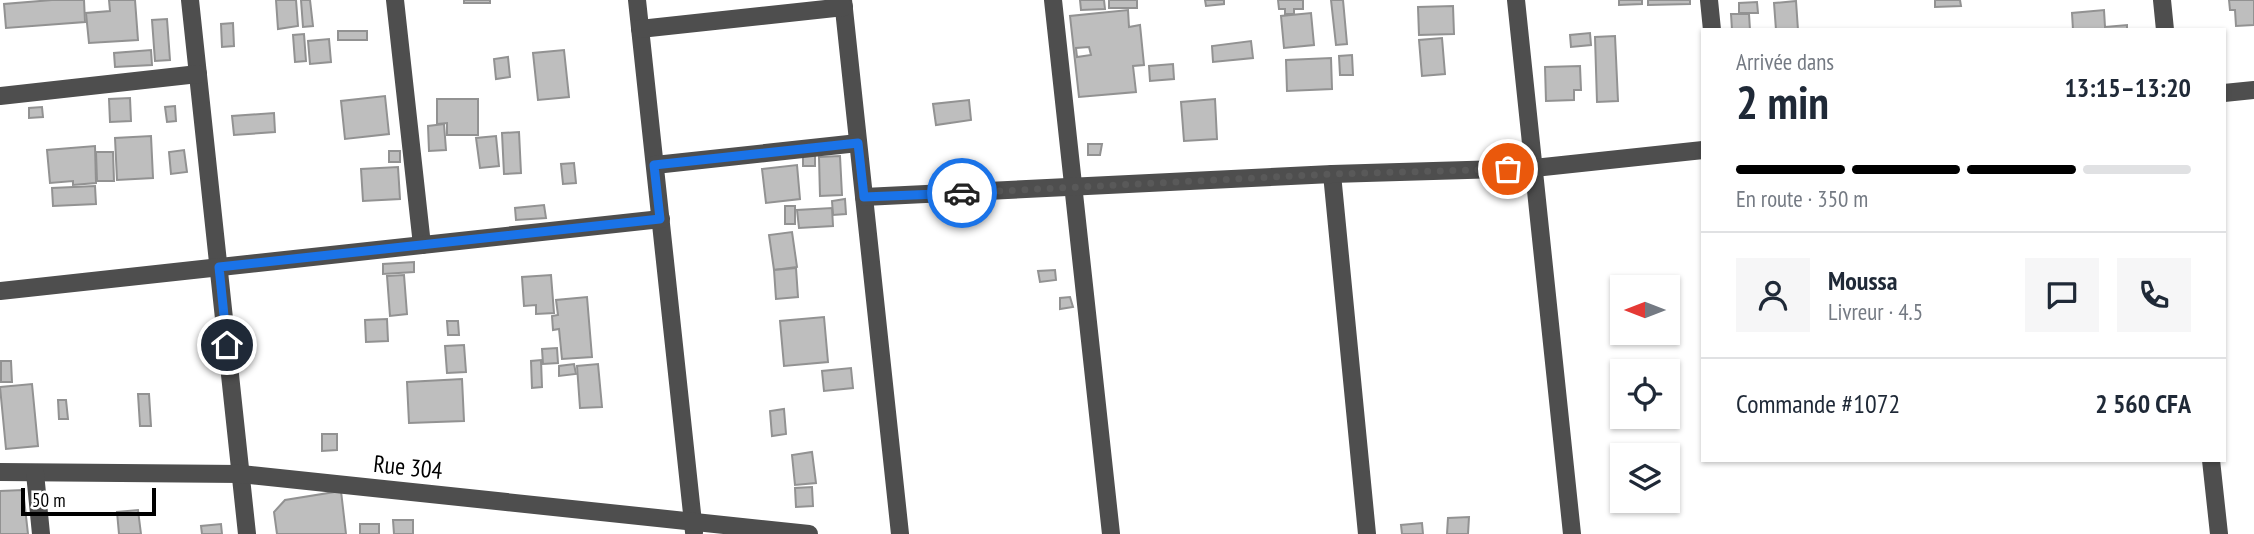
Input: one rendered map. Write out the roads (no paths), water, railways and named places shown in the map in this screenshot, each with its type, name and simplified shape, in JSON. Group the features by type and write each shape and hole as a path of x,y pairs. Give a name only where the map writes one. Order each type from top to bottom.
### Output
{"street":[{"path":"190,0 247,534"},
{"path":"395,0 422,245"},
{"path":"637,0 694,528"},
{"path":"1053,0 1111,534"},
{"path":"1516,0 1572,534"},
{"path":"1709,0 1712,28"},
{"path":"2162,0 2165,28"},
{"path":"640,29 843,4 900,534"},
{"path":"0,96 198,74"},
{"path":"2226,93 2254,90"},
{"path":"654,165 858,143"},
{"path":"864,197 1332,174 1534,168 1701,150"},
{"path":"1332,174 1367,534"},
{"path":"0,291 660,219"},
{"path":"2211,462 2219,534"},
{"name":"Rue 304","path":"0,472 241,474 694,528 809,534"},
{"path":"35,473 41,534"}]}
